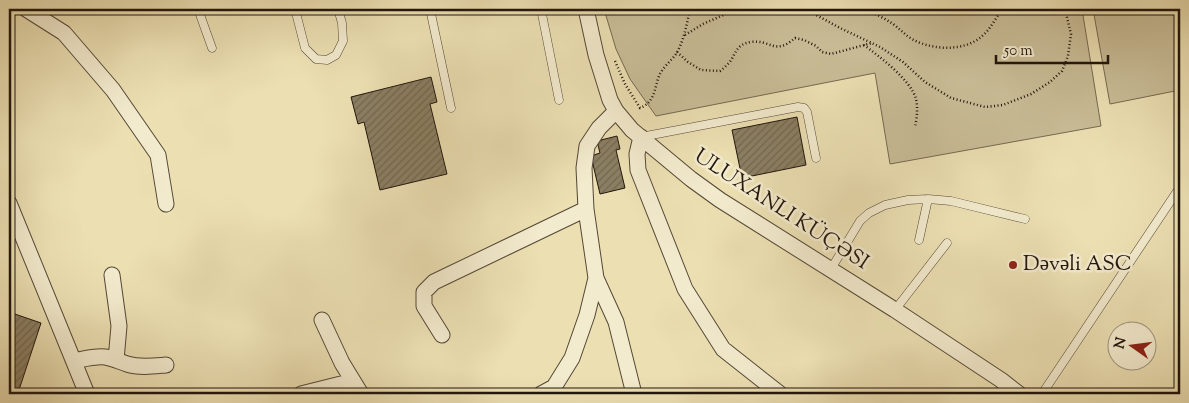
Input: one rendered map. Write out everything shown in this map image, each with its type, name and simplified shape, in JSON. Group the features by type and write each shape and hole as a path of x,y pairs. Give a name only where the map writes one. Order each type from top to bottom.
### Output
{"street":[{"path":"26,9 64,33 113,90 158,155 166,204"},
{"path":"586,9 610,100 616,112 625,123 691,179 720,200 895,310 1019,394"},
{"path":"616,112 599,128 587,146 584,168 586,209 596,278 616,322 634,394"},
{"path":"641,137 637,154 638,170 685,289 723,349 780,394"},
{"path":"9,203 87,394"},
{"path":"442,335 424,306 424,292 434,282 586,209"},
{"path":"112,275 119,326 116,360"},
{"path":"551,392 572,358 596,278"},
{"path":"322,320 342,363 361,394"},
{"path":"74,360 105,357 128,365 166,364"},
{"path":"301,394 353,381"}],"lane":[{"path":"198,9 212,48"},
{"path":"294,9 305,48 316,59 327,60 336,55 343,41 342,23 338,9"},
{"path":"430,9 451,108"},
{"path":"541,9 559,100"},
{"path":"641,137 798,107 804,108 807,112 816,158"},
{"path":"1042,394 1180,187"},
{"path":"919,240 928,199"},
{"path":"830,269 860,221 885,205 908,200 951,200 1025,219"},
{"path":"895,310 947,243"}],"path":[{"path":"614,59 640,108 645,106 652,99 659,74 677,52 690,9"},
{"path":"683,36 703,24 737,9"},
{"path":"804,9 872,43 903,62 924,82 951,98 985,107 1003,105 1031,94 1050,82 1062,71 1068,56 1071,34 1065,9"},
{"path":"862,9 894,25 911,39 926,45 946,49 965,45 981,38 1002,9"},
{"path":"677,52 701,70 720,71 728,63 737,48 750,42 777,47 787,45 795,38 804,40 816,46 822,52 831,54 872,43"},
{"path":"864,45 903,79 912,91 916,100 917,116 915,127"}],"shaded area":[{"path":"604,9 1082,9 1101,126 890,164 875,73 656,116 630,79 616,49"},
{"path":"1093,9 1180,9 1180,90 1110,104"}],"building":[{"path":"431,77 437,102 430,104 447,174 380,190 364,122 358,124 351,97"},
{"path":"797,117 806,165 742,178 732,130"},
{"path":"617,136 620,149 616,150 625,188 600,194 591,156 600,153 597,141"},
{"path":"9,312 41,323 18,393 9,390"}],"place":[{"name":"Dəvəli ASC","path":"1013,265"}]}
